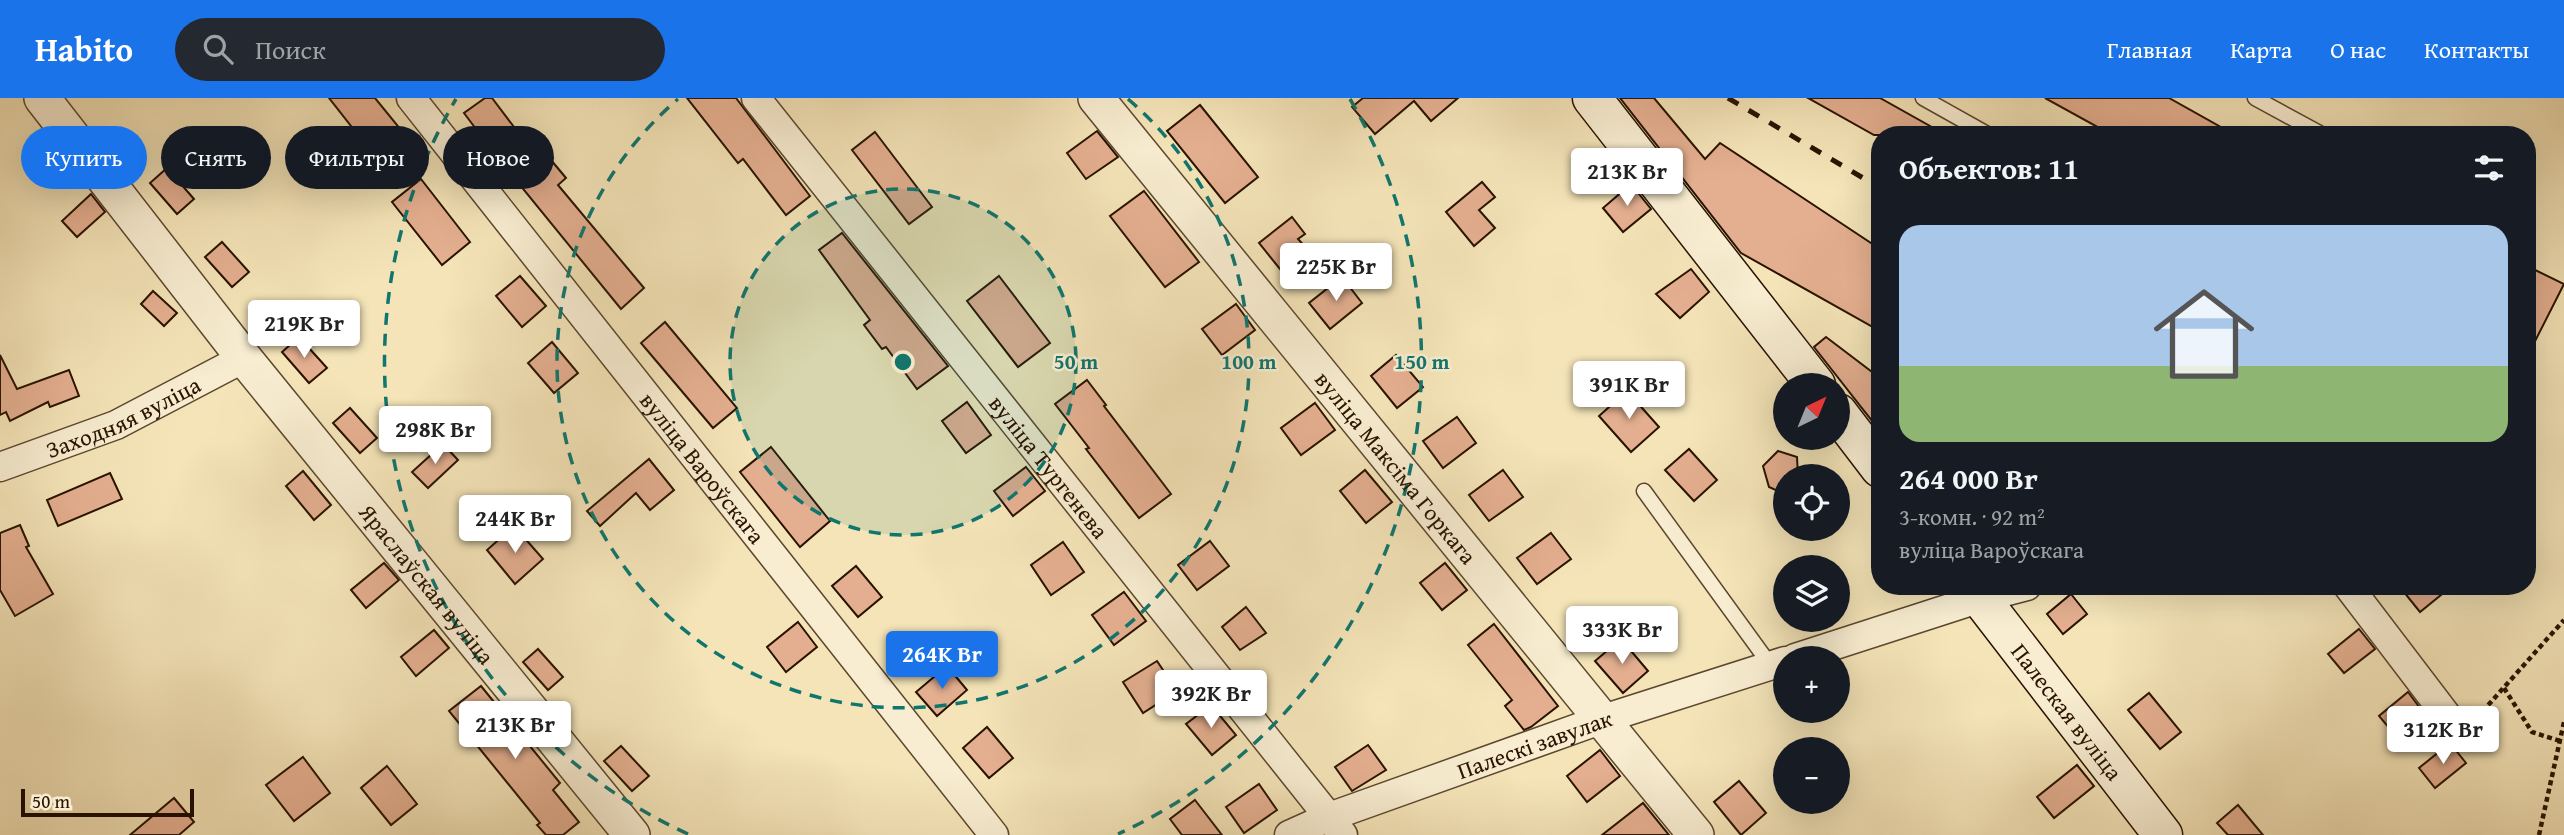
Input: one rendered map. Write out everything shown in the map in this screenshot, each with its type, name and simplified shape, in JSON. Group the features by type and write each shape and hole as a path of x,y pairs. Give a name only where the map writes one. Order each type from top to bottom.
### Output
{"main road":[{"path":"1592,98 1807,373"},
{"path":"1850,429 1871,456"},
{"name":"Палеская вуліца","path":"2001,595 2163,835"}],"street":[{"name":"Яраслаўская вуліца","path":"42,98 244,358 632,835"},
{"name":"вуліца Вароўскага","path":"411,98 994,835"},
{"name":"вуліца Тургенева","path":"756,98 1336,826"},
{"name":"вуліца Максіма Горкага","path":"1096,98 1696,835"},
{"name":"Заходняя вуліца","path":"0,467 116,425 244,358"},
{"name":"Палескі завулак","path":"1832,646 1983,595"},
{"path":"2355,595 2447,716"},
{"name":"Палескі завулак","path":"1289,835 1336,826 1603,719 1773,665"}],"lane":[{"path":"1923,98 1973,126"},
{"path":"2255,98 2306,126"},
{"path":"1644,491 1773,649"}],"path":[{"path":"2447,716 2474,720 2564,620"},
{"path":"2504,688 2532,732 2560,741"},
{"path":"2539,835 2564,722"}],"building":[{"path":"329,98 375,98 398,126 351,126"},
{"path":"485,98 492,98 513,126 474,126 464,113"},
{"path":"687,98 736,98 810,196 786,215 743,159 738,163"},
{"path":"1363,98 1458,98 1431,121 1414,101 1375,134 1352,107"},
{"path":"1620,98 1654,98 1705,159 1720,143 1871,243 1871,326 1741,253"},
{"path":"1808,98 1880,98 1930,126 1871,126 1871,133"},
{"path":"2045,98 2169,98 2219,126 2096,126"},
{"path":"1200,105 1258,177 1225,203 1167,131"},
{"path":"1097,131 1118,157 1086,179 1067,153"},
{"path":"875,132 932,207 909,224 852,150"},
{"path":"554,164 566,178 558,185 644,288 621,309 523,189 554,189"},
{"path":"161,173 161,189 185,189 194,199 177,214 150,183"},
{"path":"1482,182 1495,197 1479,210 1495,228 1474,246 1446,212"},
{"path":"1631,184 1651,209 1623,232 1603,208"},
{"path":"408,189 429,189 470,242 442,265 392,202"},
{"path":"1144,191 1199,262 1165,287 1110,216"},
{"path":"91,194 105,212 77,237 62,221"},
{"path":"1292,217 1305,234 1298,239 1306,248 1280,269 1259,243"},
{"path":"842,233 948,366 917,389 886,347 882,349 864,325 870,320 819,250"},
{"path":"222,242 249,272 232,287 205,257"},
{"path":"1691,269 1709,292 1680,318 1656,294"},
{"path":"2536,270 2564,284 2536,339"},
{"path":"520,276 546,306 522,327 496,296"},
{"path":"999,276 1050,343 1018,367 967,301"},
{"path":"1342,277 1362,303 1330,329 1309,303"},
{"path":"153,291 177,313 164,326 141,304"},
{"path":"1236,304 1255,330 1222,355 1202,329"},
{"path":"665,322 737,408 713,428 641,343"},
{"path":"299,337 327,368 309,383 282,352"},
{"path":"1826,337 1871,371 1871,420 1850,393 1850,373 1834,373 1814,347"},
{"path":"552,342 578,373 554,393 528,363"},
{"path":"0,355 17,389 69,370 79,396 50,407 48,402 10,421 6,412 0,415"},
{"path":"1396,355 1423,387 1397,408 1371,376"},
{"path":"1087,380 1171,494 1139,518 1055,404"},
{"path":"1627,391 1659,427 1631,452 1599,416"},
{"path":"967,402 991,435 966,453 942,421"},
{"path":"1315,403 1335,430 1301,455 1281,428"},
{"path":"350,408 377,438 360,453 333,423"},
{"path":"1457,417 1476,443 1443,468 1423,441"},
{"path":"443,444 458,460 428,488 412,472"},
{"path":"771,447 830,521 800,547 740,472"},
{"path":"1689,449 1717,480 1694,501 1665,470"},
{"path":"1778,451 1797,457 1797,464 1773,464 1773,489 1769,487 1763,466"},
{"path":"649,459 674,490 650,510 636,493 600,526 587,511"},
{"path":"1026,467 1045,491 1013,516 994,491"},
{"path":"1365,470 1392,502 1366,523 1340,491"},
{"path":"1503,470 1523,497 1489,521 1469,495"},
{"path":"303,471 331,505 314,520 286,486"},
{"path":"110,473 122,499 58,526 47,500"},
{"path":"20,525 29,546 26,547 53,594 15,616 0,590 0,533"},
{"path":"514,526 543,559 515,584 487,550"},
{"path":"1551,533 1571,559 1537,584 1517,558"},
{"path":"1210,541 1229,566 1197,590 1178,565"},
{"path":"1063,542 1084,572 1051,595 1031,565"},
{"path":"384,563 399,580 366,608 351,590"},
{"path":"1445,563 1467,590 1442,610 1420,583"},
{"path":"856,566 882,597 858,617 832,586"},
{"path":"1124,592 1146,621 1114,645 1092,615"},
{"path":"2072,595 2087,614 2063,634 2047,614"},
{"path":"2406,595 2441,595 2420,612"},
{"path":"1246,607 1266,633 1240,650 1222,627"},
{"path":"798,622 817,647 786,672 767,647"},
{"path":"1494,624 1558,706 1524,730 1505,706 1512,700 1468,645"},
{"path":"2359,629 2375,649 2344,673 2328,654"},
{"path":"434,630 449,648 416,676 401,657"},
{"path":"1621,639 1648,671 1623,693 1595,661"},
{"path":"538,649 563,677 548,690 523,662"},
{"path":"1157,661 1177,691 1143,713 1123,682"},
{"path":"947,666 967,690 937,716 916,692"},
{"path":"481,686 560,783 553,790 579,822 563,835 546,835 537,825 540,823 449,711"},
{"path":"2408,692 2423,712 2395,735 2379,716"},
{"path":"2149,693 2181,732 2160,749 2128,710"},
{"path":"1211,705 1236,735 1212,755 1186,724"},
{"path":"987,727 1013,758 989,778 963,748"},
{"path":"2450,743 2466,763 2435,788 2419,768"},
{"path":"1368,745 1386,770 1352,791 1335,767"},
{"path":"621,746 649,776 632,791 604,761"},
{"path":"1600,750 1620,776 1587,802 1567,776"},
{"path":"303,757 330,793 294,821 266,785"},
{"path":"2077,765 2094,786 2054,818 2037,797"},
{"path":"387,766 417,804 391,825 361,788"},
{"path":"1739,781 1766,813 1741,835 1714,802"},
{"path":"1259,784 1277,810 1244,833 1226,807"},
{"path":"174,798 194,822 179,835 130,835"},
{"path":"1195,800 1222,835 1182,835 1170,819"},
{"path":"1643,803 1669,835 1602,835"},
{"path":"2238,805 2263,835 2228,835 2217,823"}],"railway":[{"path":"1728,98 1871,183"}]}
